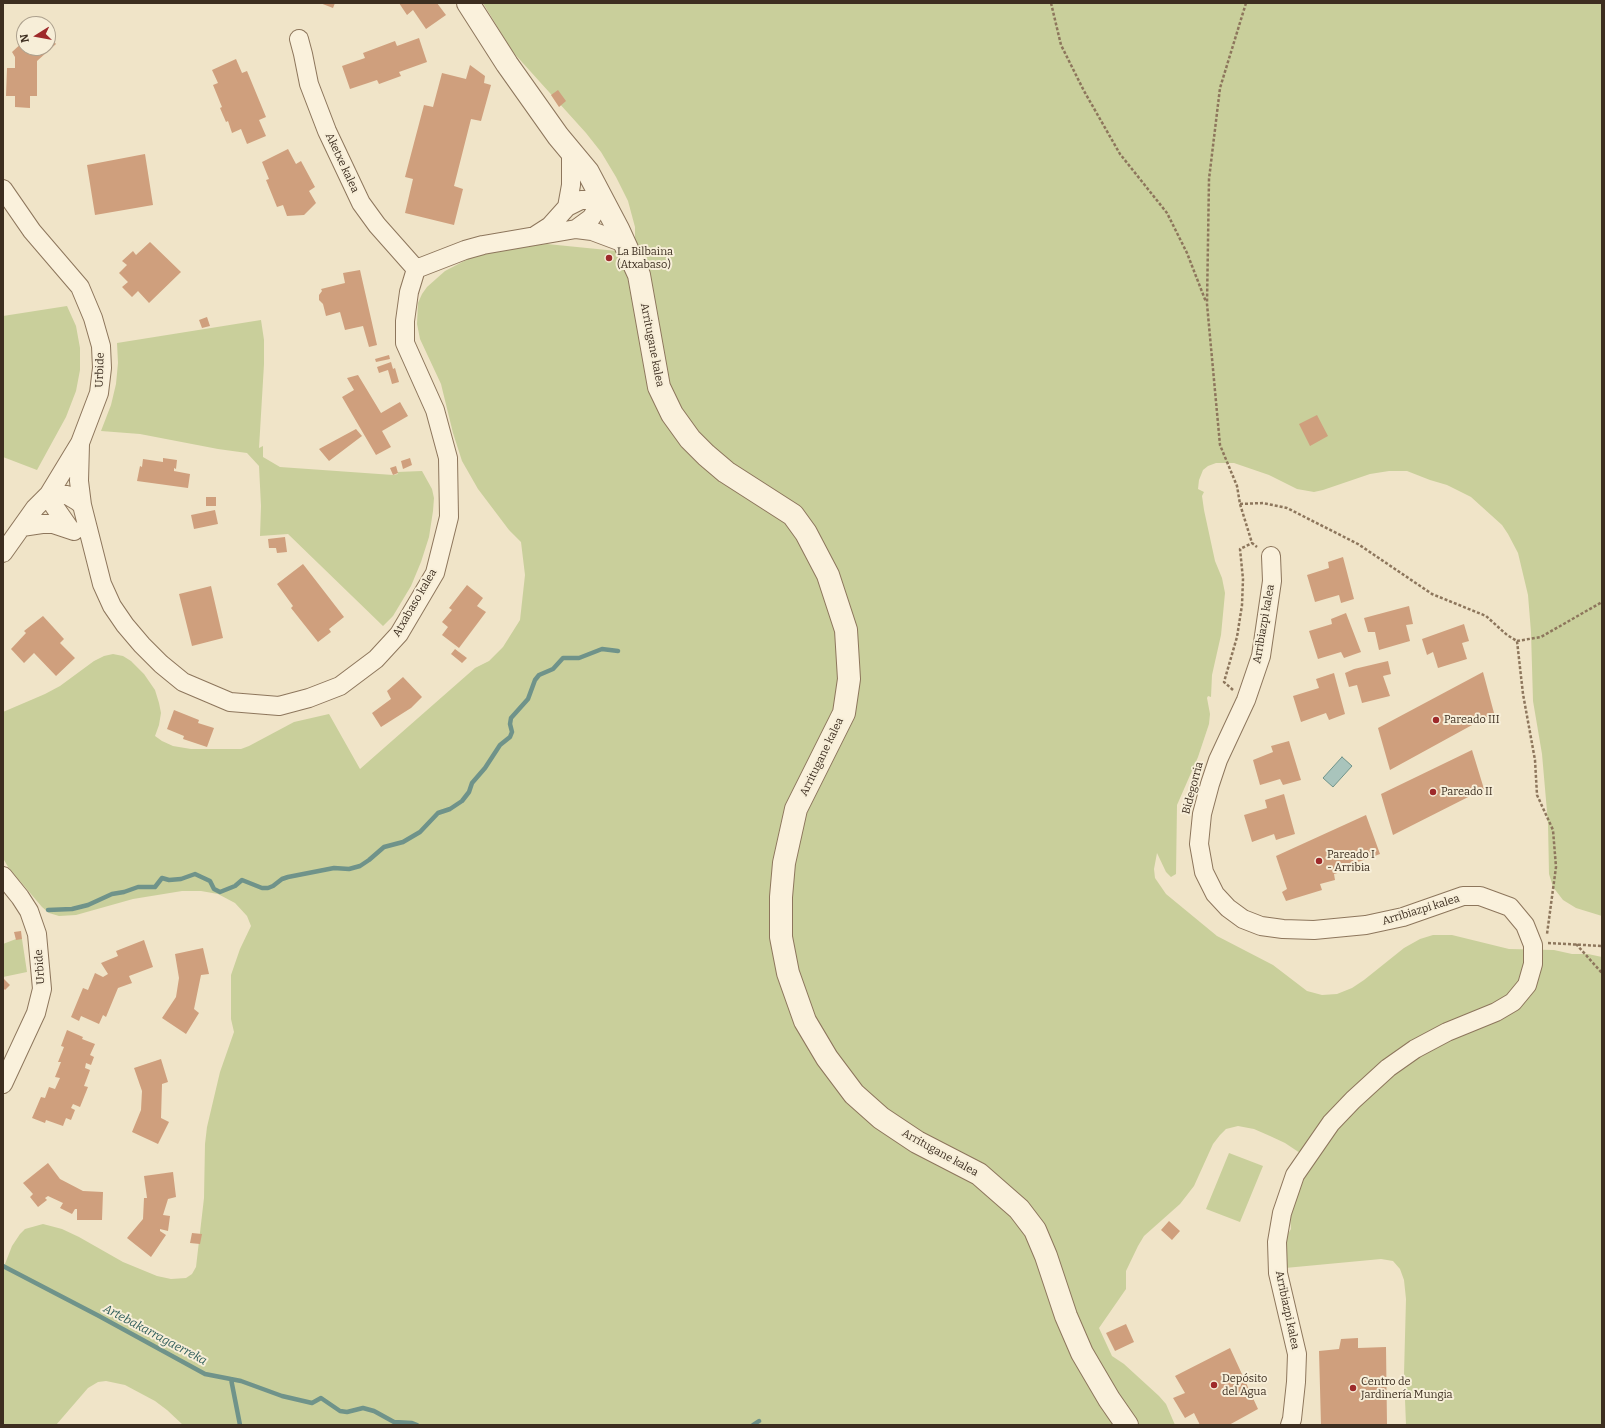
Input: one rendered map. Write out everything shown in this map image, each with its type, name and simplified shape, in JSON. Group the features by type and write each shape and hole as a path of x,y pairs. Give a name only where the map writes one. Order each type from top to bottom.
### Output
{"street":[{"name":"Arritugane kalea","path":"468,3 506,64 570,151 588,172 624,243 639,275 659,387 672,414 690,439 726,472 793,515 806,533 828,576 846,630 849,679 844,713 796,809 784,863 781,897 781,937 788,973 805,1021 826,1058 854,1094 881,1118 917,1142 979,1174 1019,1209 1035,1230 1046,1256 1066,1316 1082,1353 1109,1399 1127,1425"},
{"name":"Arritugane kalea","path":"472,3 484,28"},
{"name":"Aketxe kalea","path":"299,39 309,84 324,124 361,203 377,225 416,269"},
{"path":"567,207 570,186 570,151"},
{"name":"Urbide","path":"3,189 32,231 80,287 93,318 101,346 102,368 99,393 80,443 49,494 35,508 3,553"},
{"path":"534,237 550,226 567,207 581,200 602,200"},
{"path":"576,229 591,218 602,200"},
{"path":"416,269 465,250 483,245 576,229 592,231 624,243"},
{"name":"Atxabaso kalea","path":"80,443 79,481 82,505 102,584 112,606 125,625 160,664 183,682 230,702 279,706 309,698 340,686 376,659 399,634 435,573 449,517 448,458 435,410 405,343 405,321 409,292 416,269"},
{"path":"70,529 54,506 49,494 66,495 77,500 82,505"},
{"path":"22,527 53,524 70,529 91,543"},
{"name":"Arribiazpi kalea","path":"1271,556 1272,581 1261,656 1246,700 1218,760 1202,814 1199,844 1204,872 1215,894 1228,908 1243,919 1261,926 1283,929 1314,930 1366,926 1403,917 1463,896 1480,896 1510,907 1525,925 1533,944 1534,964 1527,985 1513,1002 1496,1012 1447,1032 1388,1068 1353,1100 1331,1123 1295,1176 1282,1213 1277,1242 1278,1273 1297,1354 1296,1382 1290,1425"},
{"name":"Urbide","path":"3,876 29,911 37,934 42,988 36,1013 3,1084"}],"path":[{"path":"1051,3 1061,45 1084,91 1120,154 1167,213 1187,253 1207,304"},
{"path":"1234,691 1224,682 1237,636 1242,605 1243,579 1240,549 1252,543 1240,504 1237,486 1220,445 1207,304 1209,179 1220,88 1246,3"},
{"path":"1240,504 1263,504 1287,508 1358,544 1432,594 1486,616 1507,635 1517,641 1541,637 1602,602"},
{"path":"1517,641 1523,694 1536,760 1538,795 1553,830 1556,867 1546,943 1602,946"},
{"path":"1576,944 1602,972"}],"green space":[{"path":"483,3 1602,3 1602,916 1576,908 1563,900 1553,887 1549,874 1548,823 1542,754 1533,701 1531,632 1528,595 1518,553 1502,525 1471,497 1447,485 1407,471 1389,471 1370,474 1314,492 1297,489 1269,475 1234,463 1216,463 1203,470 1199,480 1198,489 1204,492 1202,496 1204,510 1215,561 1222,578 1225,593 1221,635 1212,675 1211,697 1208,696 1207,698 1210,714 1209,724 1198,757 1177,805 1176,874 1171,877 1166,872 1157,853 1154,869 1155,878 1166,894 1217,936 1273,965 1307,991 1322,995 1337,994 1352,988 1404,948 1420,939 1433,935 1452,935 1509,949 1554,950 1572,954 1588,954 1602,957 1602,1425 1406,1425 1404,1374 1406,1299 1404,1280 1400,1269 1393,1261 1381,1259 1285,1268 1282,1243 1291,1229 1290,1216 1299,1185 1312,1161 1285,1143 1254,1129 1238,1126 1226,1129 1220,1135 1213,1144 1194,1186 1180,1204 1144,1236 1126,1271 1126,1289 1099,1328 1112,1356 1124,1364 1159,1396 1166,1404 1175,1425 183,1425 155,1401 125,1385 106,1381 98,1382 88,1388 56,1425 3,1425 3,1269 12,1246 25,1229 43,1224 62,1229 123,1262 157,1276 171,1279 186,1278 192,1274 196,1267 204,1198 205,1144 207,1127 220,1072 234,1032 231,1019 231,975 240,949 251,926 247,916 235,903 218,894 201,891 182,891 133,899 76,915 59,916 49,913 42,907 8,867 3,858 3,712 45,694 60,686 94,661 104,656 113,654 123,656 131,661 144,674 155,690 161,713 155,736 162,741 173,746 191,749 241,749 294,722 329,714 360,769 475,668 489,661 503,647 520,620 525,575 521,542 509,530 478,489 462,461 453,433 441,384 420,339 417,324 418,303 427,287 445,271 468,259 484,253 516,246 547,244 617,251 635,242 635,227 628,201 601,152 586,133 512,51"},
{"path":"67,306 76,326 80,348 80,370 76,391 66,417 37,470 3,457 3,316"},
{"path":"261,320 264,340 264,364 259,448 263,446 263,457 280,467 393,475 398,474 397,472 422,471 432,489 434,498 433,511 429,537 421,562 411,586 393,616 383,626 288,534 260,536 261,506 259,466 247,453 140,434 101,431 111,405 116,384 118,363 117,343"},
{"path":"16,939 22,939 27,972 3,977 3,944"},
{"path":"1229,1153 1263,1166 1240,1222 1206,1209"}],"water":[{"path":"1342,757 1352,766 1333,787 1323,778"}],"building":[{"path":"320,3 335,3 333,8"},
{"path":"399,3 437,3 446,15 426,29 413,10 407,15"},
{"path":"419,38 427,62 399,72 401,76 379,84 377,80 350,89 342,66 365,58 363,53 395,41 397,46"},
{"path":"16,48 16,56 43,56 37,61 37,96 30,96 30,108 15,107 15,96 6,96 7,68 15,68 15,57 12,52"},
{"path":"236,59 242,73 247,71 266,117 259,120 266,136 247,144 241,129 232,133 228,121 226,122 220,108 222,107 213,85 218,83 212,70"},
{"path":"470,65 485,76 484,83 491,85 481,121 471,119 454,186 463,189 454,225 405,213 413,179 405,177 424,105 433,107 442,73 466,79"},
{"path":"558,90 566,101 559,107 551,95"},
{"path":"288,149 296,164 301,161 315,187 309,191 316,203 304,215 287,216 283,205 277,207 266,180 269,179 262,162"},
{"path":"145,154 153,205 95,215 87,165"},
{"path":"150,242 181,272 149,303 138,291 132,297 122,287 128,282 119,273 127,265 122,261 133,251 136,255"},
{"path":"360,270 377,345 369,347 363,326 345,330 340,312 326,316 323,304 319,300 319,295 322,291 321,289 345,283 343,273"},
{"path":"207,317 210,326 202,328 199,320"},
{"path":"389,355 390,359 376,362 375,359"},
{"path":"391,362 393,369 395,368 399,382 392,384 388,370 379,373 377,367"},
{"path":"358,375 381,413 400,402 408,416 382,431 391,447 376,455 342,397 354,390 347,378"},
{"path":"1317,415 1328,436 1310,446 1299,424"},
{"path":"356,429 362,436 329,461 319,449"},
{"path":"163,458 177,460 176,469 174,468 174,471 190,474 188,488 137,481 143,459 163,462"},
{"path":"410,458 412,465 403,469 401,461"},
{"path":"396,466 398,473 393,475 390,468"},
{"path":"206,497 216,497 216,506 206,506"},
{"path":"215,510 218,524 194,529 191,515"},
{"path":"285,537 287,552 277,553 276,548 269,548 268,539"},
{"path":"1343,557 1354,599 1341,603 1339,595 1315,602 1307,575 1329,568 1328,562"},
{"path":"303,564 344,617 329,629 331,632 318,642 291,608 293,606 277,584"},
{"path":"467,585 483,598 477,606 486,612 459,648 442,635 448,627 442,622 452,610 449,608"},
{"path":"211,586 223,638 192,646 179,594"},
{"path":"1409,606 1413,624 1406,625 1410,641 1379,650 1375,632 1368,632 1364,618"},
{"path":"1346,613 1361,652 1344,658 1341,652 1318,659 1309,631 1332,624 1331,619"},
{"path":"43,616 64,639 60,643 75,658 56,676 34,653 24,663 11,649 26,633 24,631"},
{"path":"1464,624 1469,641 1462,643 1467,659 1438,668 1433,652 1427,655 1422,639"},
{"path":"455,649 467,658 462,663 451,654"},
{"path":"1388,661 1391,674 1383,676 1390,696 1362,703 1357,685 1349,687 1345,673 1354,669"},
{"name":"Pareado III","path":"1483,672 1494,713 1390,770 1378,728"},
{"path":"1334,673 1345,714 1329,720 1326,713 1301,722 1293,696 1319,688 1316,679"},
{"path":"403,677 422,697 411,708 381,727 372,713 391,699 387,691"},
{"path":"174,710 199,720 198,723 214,728 207,747 183,739 184,736 167,729"},
{"path":"1289,741 1301,780 1283,785 1280,779 1260,785 1253,760 1273,752 1271,746"},
{"name":"Pareado II","path":"1472,750 1484,789 1393,835 1381,794"},
{"path":"1284,794 1295,834 1276,840 1274,834 1252,842 1244,815 1267,808 1265,800"},
{"name":"Pareado I - Arribia","path":"1366,815 1380,854 1347,866 1348,870 1334,874 1335,880 1320,884 1322,890 1286,901 1282,892 1287,889 1276,856"},
{"path":"21,931 22,939 16,940 14,932"},
{"path":"144,940 153,967 129,976 132,983 118,988 106,1017 103,1015 99,1024 81,1016 79,1021 71,1017 83,988 88,990 95,973 103,977 108,974 101,963 118,956 116,951"},
{"path":"203,948 209,974 201,975 194,1009 199,1013 186,1034 162,1018 176,997 179,978 175,954"},
{"path":"3,978 10,985 5,990 3,988"},
{"path":"67,1030 83,1037 82,1039 95,1044 90,1055 94,1057 91,1065 86,1063 85,1068 90,1070 84,1086 88,1087 80,1107 73,1104 71,1108 75,1110 71,1120 66,1118 63,1126 46,1120 45,1123 32,1118 41,1097 45,1098 49,1087 55,1089 60,1078 55,1077 61,1062 58,1062 64,1047 61,1046"},
{"path":"161,1059 168,1082 162,1084 161,1118 169,1122 158,1144 132,1132 141,1110 142,1091 134,1068"},
{"path":"48,1163 60,1179 83,1191 103,1192 102,1220 77,1220 77,1209 75,1209 72,1214 60,1208 63,1203 48,1196 45,1198 47,1200 38,1207 30,1197 33,1194 23,1183"},
{"path":"173,1172 176,1197 168,1199 163,1215 170,1216 168,1231 160,1229 160,1231 166,1235 151,1257 127,1238 143,1219 144,1198 147,1198 144,1176"},
{"path":"1169,1221 1180,1231 1172,1240 1161,1230"},
{"path":"192,1233 202,1234 200,1244 190,1243"},
{"path":"1126,1324 1134,1342 1115,1351 1106,1333"},
{"name":"Centro de Jardinería Mungia","path":"1358,1338 1358,1348 1386,1347 1387,1425 1321,1425 1319,1351 1339,1349 1341,1339"},
{"name":"Depósito del Agua","path":"1230,1348 1258,1409 1229,1425 1200,1425 1194,1413 1185,1418 1173,1398 1185,1393 1175,1376"}],"waterway":[{"path":"48,910 72,909 88,905 112,894 138,887 155,887 162,878 169,880 181,879 195,874 210,881 214,889 220,892 235,886 242,880 262,888 268,888 288,877 334,868 349,869 360,866 384,847 403,842 420,832 438,813 450,809 462,801 469,792 472,783 485,768 500,745 510,737 512,732 510,724 511,718 528,699 535,680 539,675 553,669 563,658 579,658 602,649 618,651"},
{"name":"Artebakarragaerreka","path":"3,1266 205,1374 241,1381 282,1396 312,1403 321,1398 340,1411 347,1412 363,1408 374,1411 394,1422 412,1423 417,1425"},
{"path":"231,1379 240,1425"},
{"name":"Artebakarragaerreka","path":"753,1425 759,1421"}],"place":[{"name":"La Bilbaina (Atxabaso)","path":"609,258"},
{"name":"Pareado III","path":"1436,720"},
{"name":"Pareado II","path":"1433,792"},
{"name":"Pareado I - Arribia","path":"1319,861"},
{"name":"Depósito del Agua","path":"1214,1385"},
{"name":"Centro de Jardinería Mungia","path":"1353,1388"}]}
